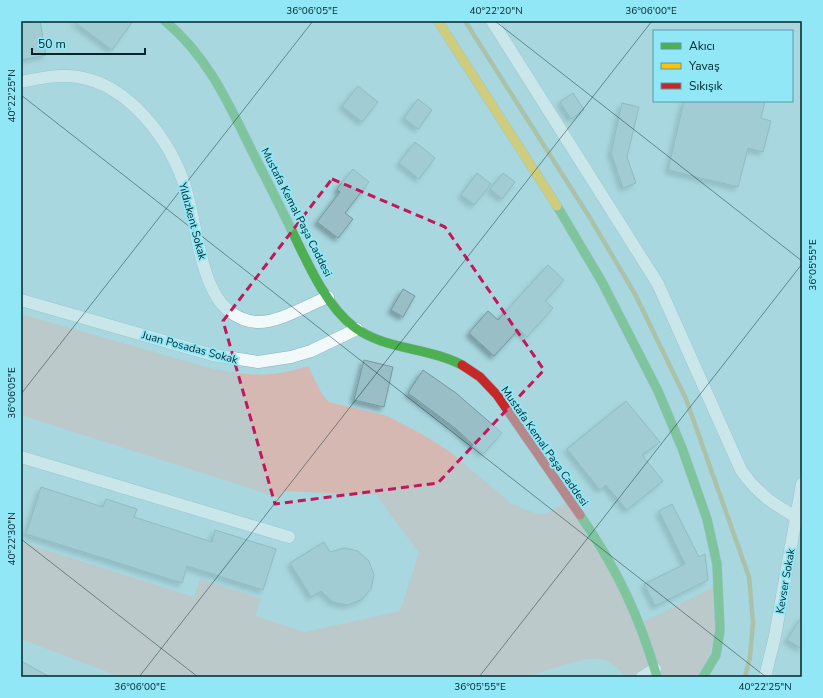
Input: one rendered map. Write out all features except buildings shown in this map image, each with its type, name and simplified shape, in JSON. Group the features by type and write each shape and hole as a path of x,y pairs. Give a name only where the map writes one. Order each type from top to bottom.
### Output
{"street":[{"name":"Mustafa Kemal Paşa Caddesi","path":"165,21 186,39 211,70 310,268 342,316 357,329 376,338 447,359 470,370 488,386 504,405 565,493 610,564 632,605 656,673"},
{"path":"438,21 572,229 615,303 665,405 696,486 713,543 717,564 720,616 718,644 713,662 703,677"},
{"path":"492,21 658,284 741,470 751,486 774,505 799,518"},
{"name":"Yıldızkent Sokak","path":"21,82 44,77 65,75 79,77 111,89 128,100 144,116 157,131 173,159 186,188 212,289 225,308 235,316 245,320 257,322 270,321 328,296"},
{"name":"Juan Posadas Sokak","path":"21,300 213,355 258,362 291,358 357,329"},
{"path":"21,457 289,537"},
{"name":"Kevser Sokak","path":"765,677 775,636 799,518 802,484"},
{"path":"642,677 656,673"}],"highlighted area":[{"path":"332,179 445,227 544,370 438,483 275,504 223,321"}],"shaded area":[{"path":"21,314 223,371 248,374 271,374 308,366 322,394 329,402 387,416 420,433 449,451 512,504 537,514 548,513 569,500 639,624 718,585 720,616 703,677 626,677 608,662 601,659 594,659 574,662 525,677 121,677 21,639 21,542 194,597 200,579 261,599 255,616 305,632 400,611 419,553 376,495 283,491 280,498 21,415"}],"waterway":[{"path":"465,21 590,218 635,294 686,399 749,577 753,622 750,657 745,677"}],"traffic: fast":[{"path":"165,21 192,48 214,78 318,283 335,308 354,327 379,340 449,359 462,365"},
{"path":"557,206 602,282 658,391 682,448 707,519 717,564 720,630 716,655 703,677"},
{"path":"580,515 605,554 626,593 643,633 657,677"}],"traffic: slow":[{"path":"438,21 557,206"}],"traffic: jam":[{"path":"462,365 480,377 497,395 580,515"}]}
